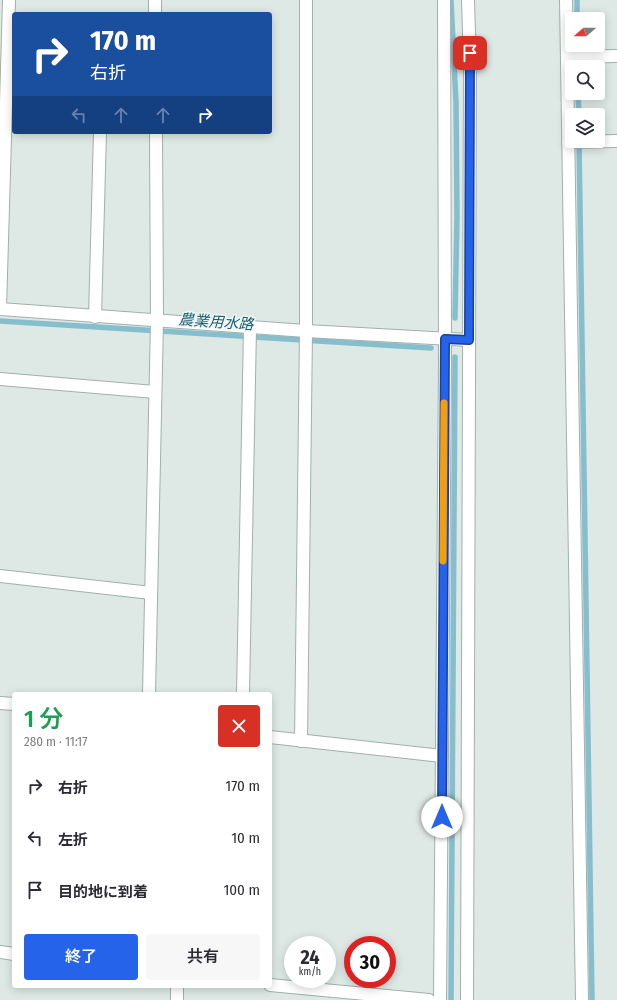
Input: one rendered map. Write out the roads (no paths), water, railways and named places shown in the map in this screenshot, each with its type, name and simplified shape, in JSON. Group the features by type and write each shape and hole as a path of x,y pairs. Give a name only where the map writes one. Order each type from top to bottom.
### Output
{"street":[{"path":"9,0 4,33 0,309 95,317 156,328 306,338 469,340"},
{"path":"155,0 155,12"},
{"path":"301,741 306,338 306,0"},
{"path":"440,1000 445,339 444,0"},
{"path":"468,0 470,66 468,1000"},
{"path":"566,0 574,57 575,108"},
{"path":"574,57 617,56"},
{"path":"95,317 100,134"},
{"path":"149,692 156,328 156,134"},
{"path":"605,141 617,141"},
{"path":"576,148 582,1000"},
{"path":"243,692 250,334"},
{"path":"0,379 155,392"},
{"path":"0,576 151,593"},
{"path":"0,703 12,704"},
{"path":"272,737 442,756"},
{"path":"0,952 12,954"},
{"path":"272,985 429,1000"},
{"path":"177,988 177,1000"}],"waterway":[{"path":"451,0 456,103 457,216 455,318"},
{"path":"577,0 577,12"},
{"path":"578,52 578,60"},
{"path":"578,100 579,108"},
{"path":"579,148 592,1000"},
{"name":"農業用水路","path":"0,321 431,348"},
{"path":"451,1000 455,357"}]}
